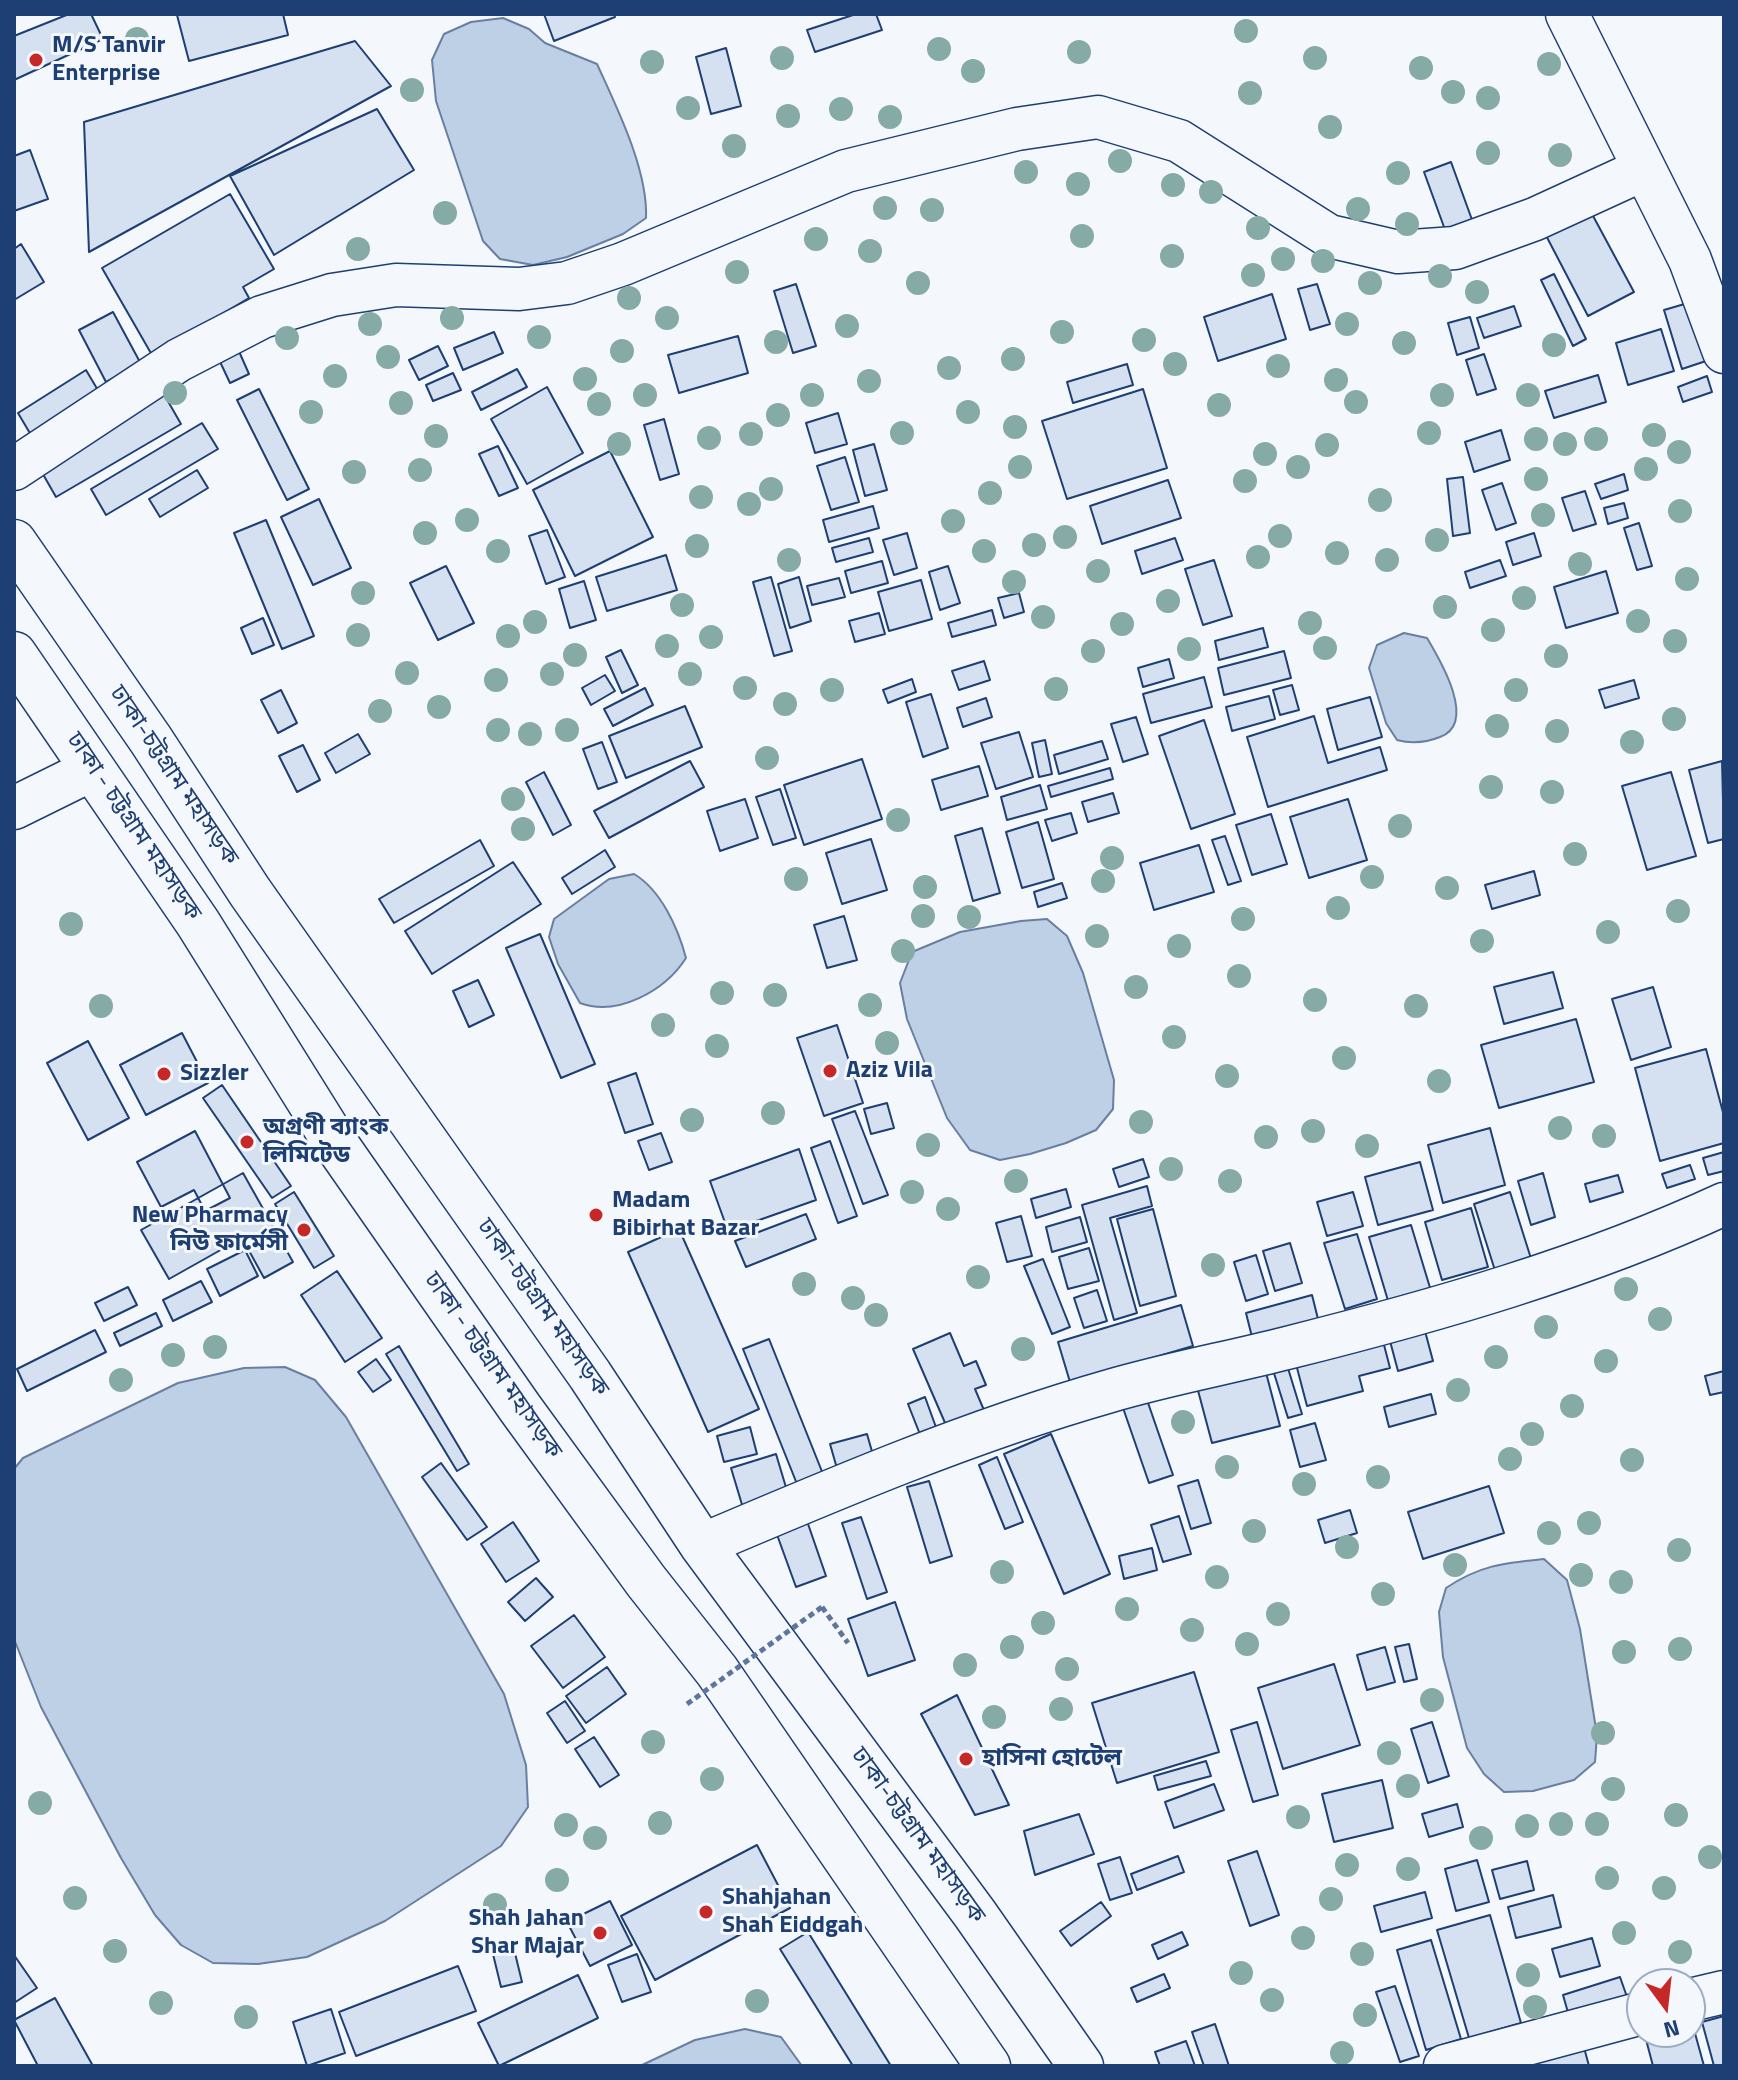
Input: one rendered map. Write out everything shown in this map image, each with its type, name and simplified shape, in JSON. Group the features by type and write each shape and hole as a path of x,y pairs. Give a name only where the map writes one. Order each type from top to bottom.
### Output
{"highway":[{"name":"ঢাকা-চট্টগ্রাম মহাসড়ক","path":"14,542 151,740 250,892 590,1375 702,1545 975,1914 1081,2066"},
{"name":"ঢাকা - চট্টগ্রাম মহাসড়ক","path":"14,654 198,923 336,1144 520,1408 646,1581 717,1671 988,2066"}],"street":[{"path":"1567,14 1690,260 1724,352"},
{"path":"14,469 179,360 262,317 332,295 396,285 519,289 567,283 623,264 846,171 1017,129 1098,117 1179,141 1329,236 1398,252 1455,248 1535,219 1644,169"},
{"path":"14,808 93,769"},
{"path":"702,1545 845,1484 972,1436 1111,1391 1424,1311 1563,1268 1724,1204"},
{"path":"1445,2066 1626,2017"}],"path":[{"path":"687,1704 822,1607 848,1643"}],"water":[{"path":"503,18 529,29 545,43 597,64 630,140 645,199 646,218 623,234 567,257 533,265 500,259 483,241 436,101 432,60 444,34 471,22"},
{"path":"1404,633 1427,638 1453,690 1456,719 1451,730 1429,741 1397,740 1386,723 1369,668 1377,645"},
{"path":"634,874 644,881 667,911 686,958 666,981 639,998 609,1007 580,1003 558,964 549,937 554,919 609,879"},
{"path":"1047,919 1067,936 1083,973 1114,1080 1113,1109 1096,1130 1066,1143 1000,1160 970,1150 947,1118 907,1019 900,983 912,952 960,932"},
{"path":"285,1367 315,1380 346,1417 504,1694 526,1765 528,1807 501,1846 385,1921 307,1957 258,1964 213,1963 181,1945 155,1915 121,1858 41,1707 14,1639 14,1469 23,1458 178,1383 244,1368"},
{"path":"1544,1559 1567,1580 1580,1629 1597,1735 1595,1762 1574,1780 1533,1791 1504,1792 1484,1774 1467,1748 1443,1657 1439,1612 1446,1588 1470,1574 1504,1564"},
{"path":"745,2029 781,2037 802,2066 640,2066 695,2040"}],"building":[{"name":"M/S Tanvir Enterprise","path":"69,14 91,14 103,39 14,80 14,36"},
{"path":"283,14 288,35 189,61 177,15"},
{"path":"544,14 614,14 615,17 554,41"},
{"path":"856,14 876,14 882,30 815,52 807,30"},
{"path":"355,41 391,86 89,252 84,122"},
{"path":"726,48 741,106 711,114 696,57"},
{"path":"377,109 414,170 274,255 230,176"},
{"path":"30,150 48,199 14,211 14,156"},
{"path":"1451,162 1475,228 1448,238 1424,172"},
{"path":"230,194 274,269 243,287 249,298 152,355 102,268"},
{"path":"1585,201 1634,292 1588,316 1540,224"},
{"path":"21,244 44,282 14,300 14,249"},
{"path":"1554,274 1586,339 1573,346 1541,280"},
{"path":"796,284 816,346 793,353 774,291"},
{"path":"1317,284 1330,324 1310,330 1298,289"},
{"path":"1272,294 1286,339 1218,361 1204,317"},
{"path":"1688,303 1706,361 1682,369 1664,310"},
{"path":"1514,306 1521,326 1484,338 1477,318"},
{"path":"113,312 141,364 106,382 79,330"},
{"path":"1470,317 1479,348 1457,355 1448,323"},
{"path":"1661,329 1674,371 1628,385 1616,343"},
{"path":"494,332 503,353 463,370 454,348"},
{"path":"738,336 748,373 679,393 668,355"},
{"path":"234,340 249,374 230,383 214,349"},
{"path":"438,346 448,366 419,380 409,360"},
{"path":"1484,354 1496,389 1477,395 1466,360"},
{"path":"1127,364 1133,385 1073,403 1067,382"},
{"path":"517,369 527,387 481,410 472,392"},
{"path":"86,370 99,392 31,435 18,413"},
{"path":"453,373 461,390 433,401 426,385"},
{"path":"1598,375 1606,402 1554,418 1545,391"},
{"path":"1707,376 1712,392 1683,402 1678,387"},
{"path":"547,387 583,453 527,484 491,419"},
{"path":"161,389 181,424 56,497 36,462"},
{"path":"259,389 309,489 287,500 237,400"},
{"path":"1143,389 1167,468 1067,499 1042,421"},
{"path":"838,413 847,444 815,453 806,423"},
{"path":"664,419 679,474 660,480 644,425"},
{"path":"202,423 218,449 106,515 91,489"},
{"path":"1501,430 1510,460 1474,472 1465,442"},
{"path":"874,444 887,490 865,496 853,450"},
{"path":"498,446 518,488 499,496 479,454"},
{"path":"610,451 653,537 575,576 533,490"},
{"path":"845,457 859,502 831,510 817,466"},
{"path":"197,470 208,488 160,517 149,499"},
{"path":"1624,474 1628,490 1601,499 1595,484"},
{"path":"1463,477 1470,533 1453,536 1447,479"},
{"path":"1168,480 1181,518 1102,544 1090,506"},
{"path":"1502,483 1516,523 1496,530 1482,490"},
{"path":"1585,491 1596,524 1573,531 1562,498"},
{"path":"319,499 351,568 313,585 281,517"},
{"path":"1624,503 1628,518 1608,524 1604,508"},
{"path":"873,506 879,528 829,542 823,520"},
{"path":"266,520 314,636 282,649 234,533"},
{"path":"1639,523 1652,566 1637,570 1624,528"},
{"path":"547,530 565,577 546,584 529,536"},
{"path":"907,533 917,568 894,575 883,540"},
{"path":"1534,533 1541,556 1513,565 1506,542"},
{"path":"869,538 873,552 836,562 832,548"},
{"path":"1175,538 1183,560 1142,574 1135,551"},
{"path":"666,555 677,590 607,611 596,577"},
{"path":"1214,560 1232,616 1203,625 1185,569"},
{"path":"1500,560 1506,576 1470,588 1465,572"},
{"path":"882,561 888,583 851,593 845,571"},
{"path":"446,566 474,623 438,640 410,583"},
{"path":"948,566 960,603 940,610 929,572"},
{"path":"1606,571 1618,613 1566,628 1554,587"},
{"path":"771,577 792,651 774,656 753,582"},
{"path":"799,577 811,621 790,628 778,584"},
{"path":"839,578 845,597 812,605 807,586"},
{"path":"921,580 932,619 889,631 878,592"},
{"path":"584,581 596,620 570,628 559,589"},
{"path":"1019,593 1024,612 1004,618 998,598"},
{"path":"992,610 996,625 952,637 948,623"},
{"path":"879,613 885,634 855,642 849,621"},
{"path":"263,618 274,645 252,654 241,628"},
{"path":"1263,628 1268,647 1219,660 1215,641"},
{"path":"621,650 638,685 622,693 606,657"},
{"path":"1284,651 1291,678 1224,695 1218,668"},
{"path":"1169,659 1174,678 1143,687 1138,668"},
{"path":"984,661 990,680 959,690 952,671"},
{"path":"605,675 615,691 591,705 582,688"},
{"path":"1204,677 1212,707 1151,723 1143,694"},
{"path":"912,679 916,692 888,703 883,690"},
{"path":"1634,680 1639,698 1605,708 1599,690"},
{"path":"1292,685 1299,710 1280,715 1273,690"},
{"path":"645,688 653,705 613,726 604,709"},
{"path":"281,690 297,723 278,733 261,700"},
{"path":"931,694 948,748 923,757 906,702"},
{"path":"1269,696 1275,719 1232,731 1226,707"},
{"path":"1370,697 1382,737 1338,750 1327,709"},
{"path":"986,698 992,717 963,727 957,708"},
{"path":"685,706 702,747 626,778 609,736"},
{"path":"1314,716 1328,763 1380,747 1387,770 1268,807 1247,737"},
{"path":"1136,717 1148,754 1123,762 1111,724"},
{"path":"1204,720 1235,814 1191,829 1159,736"},
{"path":"1019,732 1033,777 996,789 981,743"},
{"path":"358,734 370,754 336,773 325,753"},
{"path":"1045,740 1052,774 1039,777 1032,743"},
{"path":"1102,741 1108,759 1059,774 1054,755"},
{"path":"602,742 617,782 598,789 583,749"},
{"path":"303,745 320,780 297,792 279,756"},
{"path":"862,759 882,819 804,845 784,785"},
{"path":"690,761 704,787 609,838 594,811"},
{"path":"1722,761 1724,839 1708,843 1689,770"},
{"path":"979,766 988,796 941,810 932,780"},
{"path":"1110,768 1113,779 1051,797 1048,786"},
{"path":"544,772 571,825 553,835 526,782"},
{"path":"1671,772 1696,856 1647,870 1622,786"},
{"path":"1040,785 1047,809 1007,820 1001,797"},
{"path":"780,789 796,838 773,845 756,797"},
{"path":"1113,793 1119,813 1088,822 1082,802"},
{"path":"745,799 758,838 720,851 707,811"},
{"path":"1348,799 1367,860 1309,878 1290,817"},
{"path":"1071,813 1077,833 1052,841 1045,820"},
{"path":"1271,814 1287,864 1252,875 1236,825"},
{"path":"1038,822 1054,879 1022,888 1006,832"},
{"path":"982,828 1000,893 973,901 955,836"},
{"path":"1225,836 1241,881 1228,885 1212,840"},
{"path":"871,839 887,890 842,904 826,853"},
{"path":"480,840 494,866 394,923 379,899"},
{"path":"1199,845 1214,892 1154,910 1140,863"},
{"path":"605,850 615,867 572,894 562,878"},
{"path":"513,862 541,904 432,974 405,931"},
{"path":"1534,871 1540,895 1492,909 1485,885"},
{"path":"1062,883 1067,898 1038,907 1034,892"},
{"path":"844,916 857,960 827,968 814,925"},
{"path":"540,934 595,1064 561,1078 506,948"},
{"path":"1553,972 1563,1008 1504,1024 1494,987"},
{"path":"478,980 494,1015 469,1027 453,991"},
{"path":"1653,987 1671,1047 1631,1060 1612,999"},
{"path":"1576,1019 1594,1082 1499,1108 1481,1045"},
{"name":"Aziz Vila","path":"837,1025 863,1103 824,1116 797,1038"},
{"name":"Sizzler","path":"182,1033 208,1083 146,1115 120,1065"},
{"path":"88,1041 129,1118 88,1140 47,1063"},
{"path":"1706,1049 1724,1116 1724,1143 1660,1161 1635,1068"},
{"path":"636,1073 653,1124 625,1133 608,1083"},
{"name":"অগ্রণী ব্যাংক লিমিটেড","path":"222,1085 291,1186 272,1198 203,1098"},
{"path":"887,1103 894,1128 871,1134 864,1109"},
{"path":"855,1111 888,1195 863,1204 832,1119"},
{"path":"1490,1128 1505,1185 1443,1203 1428,1145"},
{"path":"195,1131 230,1198 205,1211 194,1190 161,1207 137,1162"},
{"path":"661,1133 672,1162 649,1170 638,1141"},
{"path":"830,1141 857,1216 838,1223 811,1148"},
{"path":"799,1149 816,1200 728,1231 710,1181"},
{"path":"1724,1152 1724,1171 1708,1175 1703,1158"},
{"path":"1143,1159 1149,1177 1119,1187 1113,1169"},
{"path":"1420,1162 1433,1210 1378,1225 1365,1177"},
{"path":"1690,1165 1695,1179 1667,1188 1662,1174"},
{"path":"243,1173 293,1262 264,1278 242,1238 169,1279 141,1230"},
{"path":"1543,1173 1555,1217 1531,1225 1518,1181"},
{"path":"1618,1175 1623,1192 1590,1202 1585,1184"},
{"path":"1147,1186 1152,1206 1110,1218 1137,1313 1114,1320 1082,1205"},
{"path":"1066,1189 1071,1207 1036,1218 1031,1199"},
{"name":"New Pharmacy নিউ ফার্মেসী","path":"294,1192 334,1256 314,1268 275,1204"},
{"path":"1353,1192 1363,1226 1327,1236 1317,1202"},
{"path":"1510,1192 1534,1268 1498,1280 1474,1204"},
{"path":"1471,1208 1488,1267 1442,1280 1425,1222"},
{"path":"1153,1209 1176,1296 1140,1306 1117,1219"},
{"path":"806,1214 816,1239 746,1267 735,1241"},
{"path":"1021,1216 1032,1256 1007,1262 996,1223"},
{"path":"1080,1217 1087,1242 1052,1252 1046,1227"},
{"path":"1411,1225 1431,1291 1389,1304 1369,1237"},
{"path":"679,1229 759,1409 708,1432 628,1252"},
{"path":"1357,1234 1377,1299 1345,1309 1324,1243"},
{"path":"1290,1243 1302,1283 1275,1291 1263,1251"},
{"path":"1089,1248 1099,1281 1068,1289 1059,1257"},
{"path":"245,1250 258,1276 220,1296 207,1269"},
{"path":"1256,1255 1268,1294 1246,1301 1234,1262"},
{"path":"1043,1259 1070,1327 1052,1334 1024,1266"},
{"path":"337,1271 382,1338 345,1362 301,1295"},
{"path":"201,1281 212,1302 173,1321 163,1300"},
{"path":"128,1287 137,1305 104,1321 95,1303"},
{"path":"1097,1290 1107,1321 1084,1328 1074,1298"},
{"path":"1312,1295 1318,1319 1252,1337 1246,1313"},
{"path":"1181,1305 1193,1346 1070,1382 1058,1342"},
{"path":"156,1313 162,1326 120,1346 114,1333"},
{"path":"95,1330 106,1352 27,1391 17,1369"},
{"path":"1425,1331 1433,1361 1398,1371 1390,1341"},
{"path":"950,1333 964,1366 976,1361 986,1385 975,1389 986,1415 949,1432 913,1349"},
{"path":"769,1339 825,1479 799,1489 743,1349"},
{"path":"1383,1341 1390,1368 1359,1376 1363,1391 1307,1406 1296,1364"},
{"path":"399,1346 469,1464 457,1471 386,1354"},
{"path":"376,1359 391,1380 373,1392 358,1372"},
{"path":"1264,1365 1280,1426 1212,1443 1196,1383"},
{"path":"1287,1365 1302,1414 1288,1418 1273,1370"},
{"path":"1724,1371 1724,1392 1710,1395 1705,1376"},
{"path":"1431,1394 1436,1414 1389,1427 1384,1407"},
{"path":"925,1397 937,1430 921,1437 908,1404"},
{"path":"1146,1397 1173,1475 1149,1483 1122,1405"},
{"path":"1315,1423 1326,1460 1300,1467 1290,1430"},
{"path":"750,1427 757,1454 724,1462 717,1436"},
{"path":"867,1434 875,1462 838,1472 830,1444"},
{"path":"1051,1434 1110,1574 1064,1594 1004,1454"},
{"path":"776,1454 788,1494 743,1508 731,1468"},
{"path":"997,1457 1023,1522 1005,1529 979,1465"},
{"path":"441,1463 487,1527 467,1540 422,1477"},
{"path":"1198,1480 1211,1523 1191,1529 1178,1486"},
{"path":"929,1481 952,1556 930,1563 907,1487"},
{"path":"1489,1486 1504,1533 1423,1559 1408,1512"},
{"path":"1350,1510 1357,1533 1325,1543 1318,1520"},
{"path":"1179,1516 1191,1554 1163,1562 1151,1525"},
{"path":"861,1517 887,1592 867,1599 842,1523"},
{"path":"807,1521 826,1576 796,1587 776,1532"},
{"path":"513,1522 539,1561 506,1582 481,1544"},
{"path":"1152,1548 1157,1570 1124,1579 1119,1556"},
{"path":"536,1578 553,1597 525,1621 508,1602"},
{"path":"895,1602 915,1660 868,1676 848,1619"},
{"path":"574,1615 605,1657 563,1688 531,1646"},
{"path":"1409,1644 1417,1679 1404,1682 1395,1647"},
{"path":"1385,1647 1395,1682 1367,1690 1357,1655"},
{"path":"1334,1664 1360,1745 1283,1769 1258,1688"},
{"path":"607,1667 626,1694 586,1723 566,1696"},
{"path":"1194,1672 1219,1752 1117,1783 1092,1703"},
{"name":"হাসিনা হোটেল","path":"957,1695 1009,1805 975,1815 921,1714"},
{"path":"565,1701 585,1731 567,1743 547,1713"},
{"path":"1257,1722 1278,1795 1253,1802 1231,1730"},
{"path":"1432,1722 1449,1776 1428,1783 1411,1729"},
{"path":"594,1737 619,1775 600,1787 575,1749"},
{"path":"1206,1761 1211,1776 1158,1790 1154,1776"},
{"path":"1382,1780 1393,1828 1334,1842 1322,1794"},
{"path":"1214,1784 1224,1810 1174,1828 1165,1802"},
{"path":"1457,1804 1463,1827 1429,1837 1422,1814"},
{"path":"1079,1814 1094,1854 1035,1875 1024,1831"},
{"name":"Shahjahan Shah Eiddgah","path":"757,1845 790,1908 655,1980 621,1916"},
{"path":"1257,1851 1279,1915 1250,1926 1228,1861"},
{"path":"1178,1856 1184,1872 1137,1890 1131,1874"},
{"path":"1120,1857 1132,1893 1110,1900 1098,1864"},
{"path":"1477,1860 1489,1902 1456,1911 1445,1869"},
{"path":"1527,1861 1534,1890 1500,1899 1492,1870"},
{"path":"1425,1892 1432,1918 1381,1932 1374,1906"},
{"path":"1553,1895 1561,1927 1516,1938 1508,1907"},
{"name":"Shah Jahan Shar Majar","path":"610,1901 632,1945 590,1966 567,1922"},
{"path":"1101,1902 1111,1916 1071,1946 1060,1931"},
{"path":"1490,1915 1521,2023 1469,2038 1437,1930"},
{"path":"808,1932 891,2066 853,2066 780,1949"},
{"path":"1182,1932 1188,1945 1158,1959 1152,1945"},
{"path":"1592,1938 1600,1966 1560,1977 1552,1949"},
{"path":"1431,1940 1461,2039 1426,2050 1397,1950"},
{"path":"513,1945 522,1982 501,1987 492,1950"},
{"path":"637,1954 651,1992 622,2002 608,1965"},
{"path":"14,1955 37,1988 14,2003"},
{"path":"458,1966 476,2011 356,2056 339,2012"},
{"path":"1164,1974 1170,1988 1137,2002 1131,1988"},
{"path":"578,1975 598,2018 499,2066 478,2023"},
{"path":"1620,1977 1626,1997 1569,2016 1563,1995"},
{"path":"1395,1986 1419,2056 1400,2062 1376,1992"},
{"path":"55,1998 93,2066 38,2066 14,2020"},
{"path":"331,2009 345,2053 307,2066 293,2022"},
{"path":"1724,2016 1724,2066 1714,2066 1706,2037 1706,2021"},
{"path":"1215,2024 1229,2066 1204,2066 1192,2032"},
{"path":"1582,2040 1589,2066 1503,2066"},
{"path":"1186,2041 1195,2066 1160,2066 1155,2052"},
{"path":"1648,2048 1699,2048 1704,2066 1653,2066"}],"place":[{"name":"M/S Tanvir Enterprise","path":"36,60"},
{"name":"Aziz Vila","path":"830,1071"},
{"name":"Sizzler","path":"164,1074"},
{"name":"অগ্রণী ব্যাংক লিমিটেড","path":"247,1142"},
{"name":"Madam Bibirhat Bazar","path":"596,1215"},
{"name":"New Pharmacy নিউ ফার্মেসী","path":"304,1230"},
{"name":"হাসিনা হোটেল","path":"966,1759"},
{"name":"Shahjahan Shah Eiddgah","path":"706,1912"},
{"name":"Shah Jahan Shar Majar","path":"600,1933"}]}
